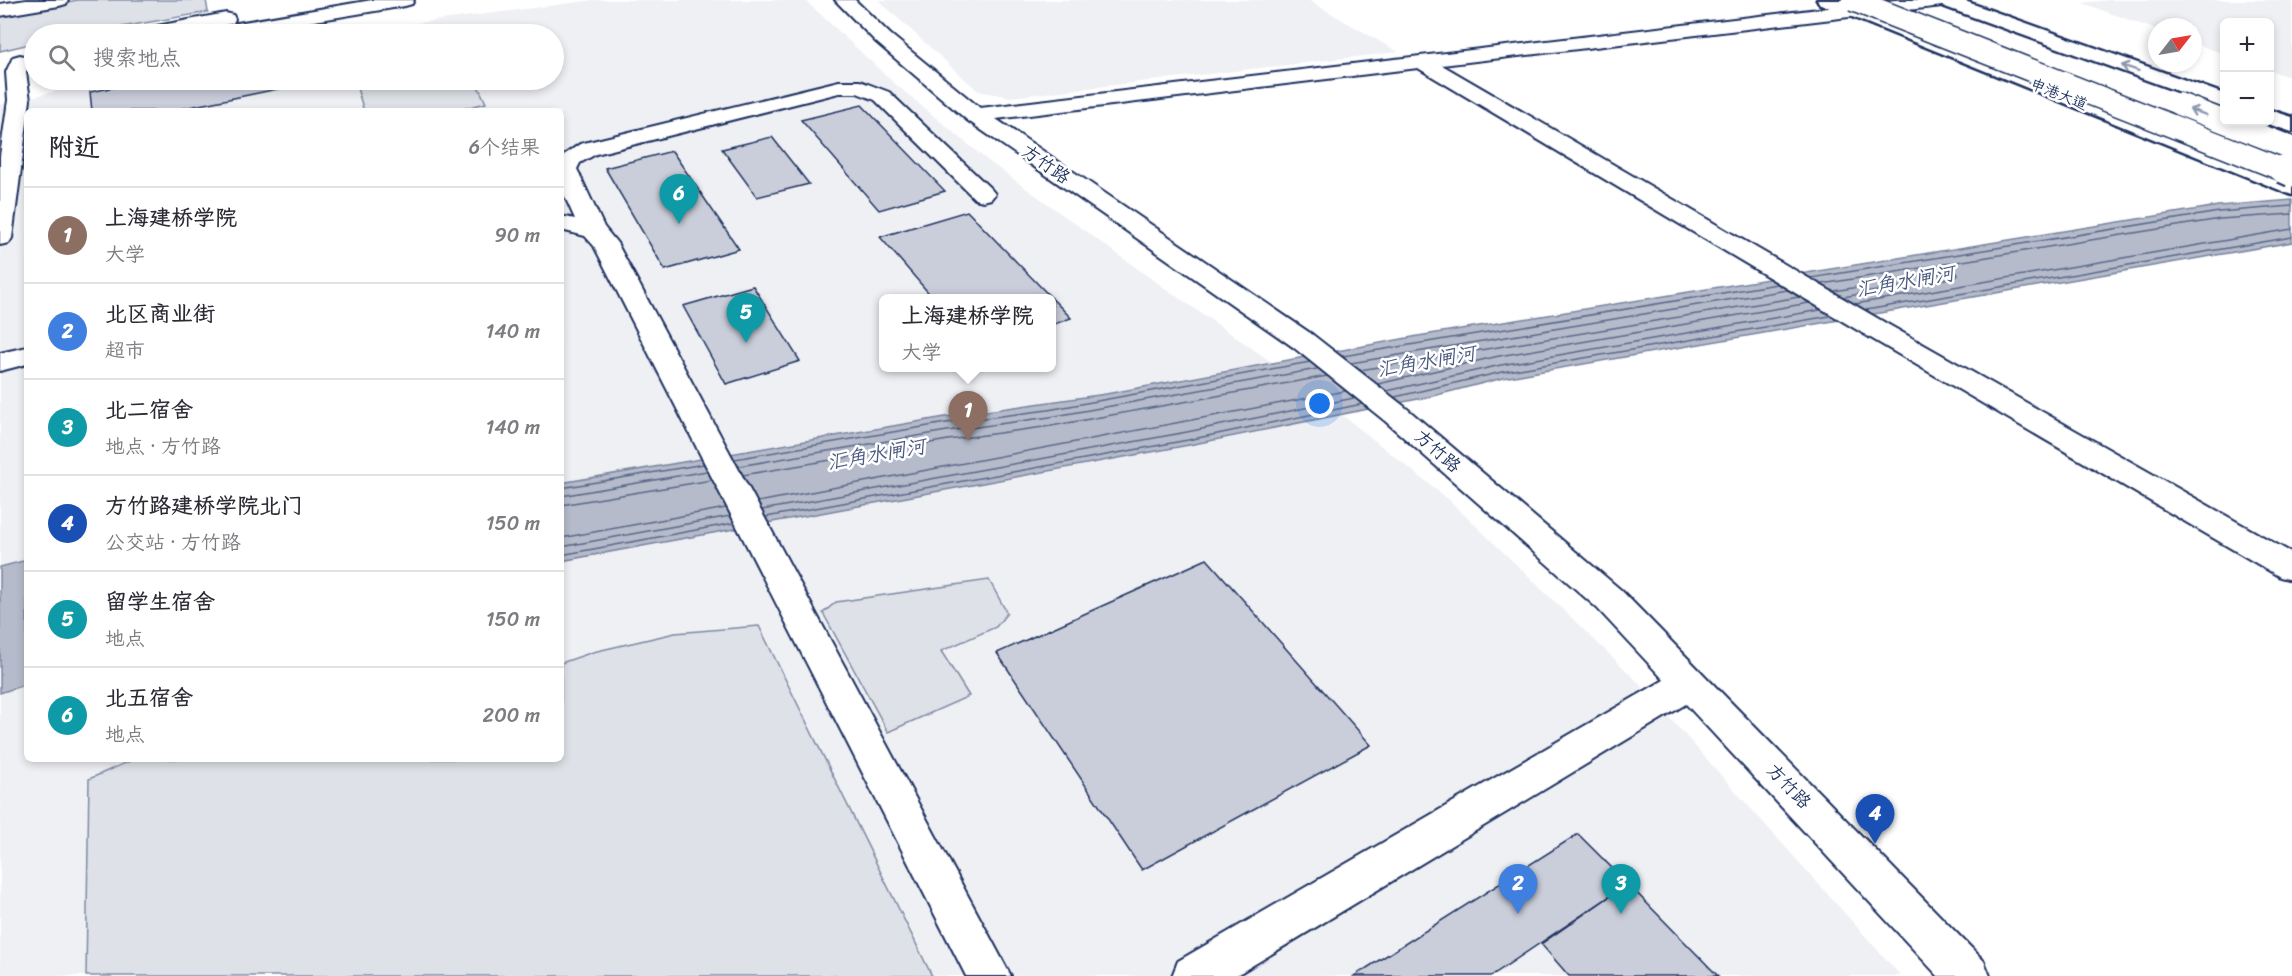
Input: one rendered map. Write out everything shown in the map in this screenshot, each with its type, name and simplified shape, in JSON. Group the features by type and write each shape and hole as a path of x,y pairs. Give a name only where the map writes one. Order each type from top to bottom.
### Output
{"main road":[{"name":"申港大道","path":"1827,0 1852,5 2288,181"},
{"path":"1909,0 2292,148"},
{"path":"1943,0 2220,100"},
{"path":"2274,118 2292,124"}],"street":[{"path":"0,10 59,0"},
{"path":"198,24 336,0"},
{"path":"265,24 405,0"},
{"name":"方竹路","path":"844,0 883,38 975,115 1303,341 1395,414 1609,599 1968,976"},
{"path":"975,115 1422,62 1852,5 1943,0"},
{"path":"1422,62 1879,331 2292,568"},
{"path":"0,238 19,100 18,67"},
{"path":"983,194 882,96 860,87 839,87 588,149 571,159 566,169 593,230 605,243 989,976"},
{"path":"564,224 593,230"},
{"path":"0,362 24,356"},
{"path":"1194,976 1690,683"}],"shaded area":[{"path":"78,0 206,0 208,12 139,24 24,24 24,45 0,51 0,14"},
{"path":"594,0 805,0 894,83 987,160 1156,282 1302,383 1448,499 1634,678 1901,976 0,976 0,105 60,90 564,90 564,24 410,24"},
{"path":"878,0 1308,0 1398,52 1011,97 978,91"},
{"path":"2110,0 2292,0 2292,78 2274,71 2274,18 2220,18 2220,53 2202,46 2202,18 2148,18 2148,27 2082,3"},
{"path":"358,90 480,90 486,103 465,108 363,108"},
{"path":"989,580 1007,613 996,627 941,651 969,696 888,732 823,613 836,602"},
{"path":"759,626 932,976 86,976 89,779 127,762 564,762 564,662 593,652 675,633"}],"water":[{"name":"汇角水闸河","path":"2292,200 2292,242 1503,378 1433,396 1189,445 564,560 564,482 945,417 1106,394 1418,336 2218,206"},
{"path":"24,561 24,685 0,693 0,567"}],"building":[{"path":"100,90 272,90 185,108 92,108 90,92"},
{"path":"862,105 945,191 879,210 801,120"},
{"path":"772,137 809,184 757,197 722,149"},
{"path":"672,151 739,249 665,270 605,168"},
{"path":"967,211 1048,294 930,294 880,237"},
{"path":"753,286 800,361 726,384 683,306"},
{"path":"1056,302 1071,318 1056,324"},
{"path":"1207,559 1371,745 1142,870 997,653"},
{"path":"1578,834 1628,884 1491,976 1354,976"},
{"path":"1628,884 1718,976 1569,976 1541,944"}],"place":[{"name":"北五宿舍","path":"679,224"},
{"name":"留学生宿舍","path":"746,343"},
{"name":"上海建桥学院","path":"968,441"},
{"name":"方竹路建桥学院北门","path":"1875,844"},
{"name":"北区商业街","path":"1518,914"},
{"name":"北二宿舍","path":"1621,914"}]}
